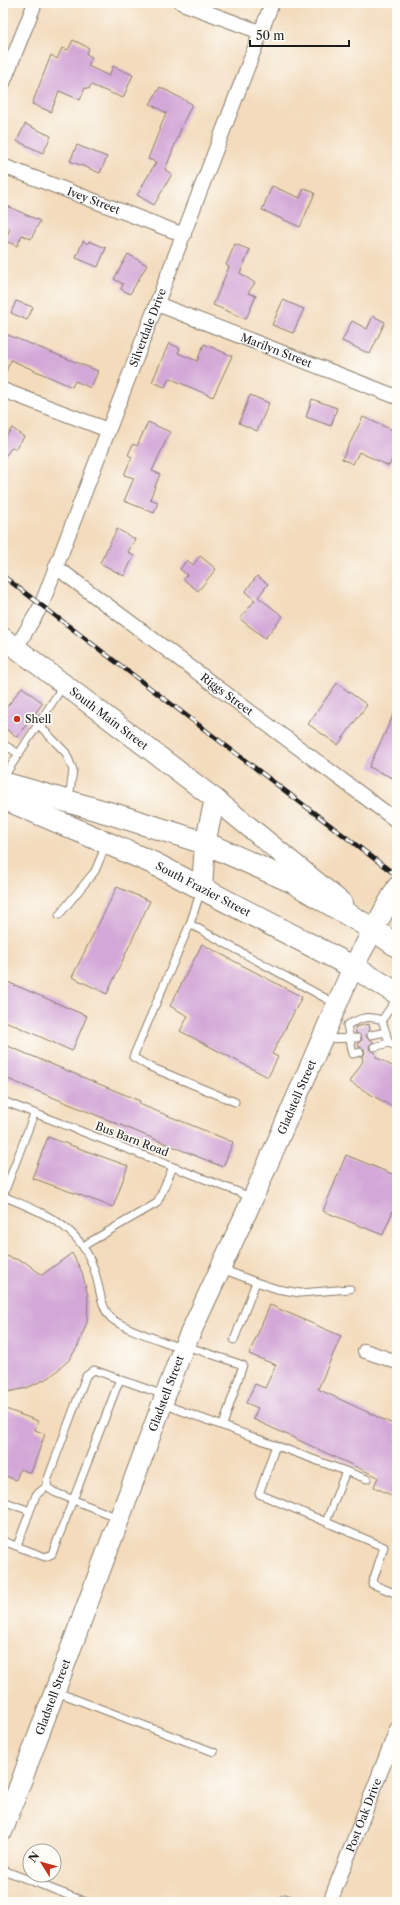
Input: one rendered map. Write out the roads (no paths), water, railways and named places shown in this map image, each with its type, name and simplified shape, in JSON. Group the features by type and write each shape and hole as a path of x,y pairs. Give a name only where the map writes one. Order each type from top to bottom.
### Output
{"main road":[{"path":"3,783 69,801 205,843 292,882 374,930 397,946"},
{"name":"South Frazier Street","path":"3,798 154,863 397,992"}],"street":[{"path":"3,84 35,3"},
{"path":"182,3 260,32"},
{"name":"Silverdale Drive","path":"10,643 41,606 272,3"},
{"name":"Ivey Street","path":"3,166 184,235"},
{"name":"Marilyn Street","path":"157,304 397,397"},
{"path":"3,390 108,430"},
{"name":"Riggs Street","path":"56,567 397,821"},
{"name":"South Main Street","path":"10,643 215,799 374,930"},
{"path":"202,888 205,843 215,799"},
{"name":"Gladstell Street","path":"3,1830 184,1347 253,1198 352,967 397,887"},
{"path":"365,1351 397,1362"},
{"name":"Post Oak Drive","path":"330,1902 397,1729"}],"lane":[{"path":"3,778 65,684"},
{"path":"38,724 66,753 73,770 69,801"},
{"path":"3,744 19,754"},
{"path":"59,915 95,871 107,843"},
{"path":"202,888 190,924 133,1057 148,1066 235,1102"},
{"path":"190,924 336,1004"},
{"path":"382,1020 397,998"},
{"path":"360,1052 353,1054 347,1025 357,1019 370,1016 382,1020"},
{"path":"382,1020 389,1043"},
{"path":"371,1036 386,1032"},
{"path":"321,1039 350,1040 357,1038"},
{"path":"374,1047 389,1043 397,1047"},
{"name":"Bus Barn Road","path":"3,1102 253,1198"},
{"path":"34,1114 3,1196 55,1219 68,1228 83,1246 94,1268 104,1309 112,1320 184,1347 244,1365 223,1425"},
{"path":"83,1246 157,1204 173,1167"},
{"path":"220,1269 277,1289 300,1293 350,1289"},
{"path":"234,1340 256,1282"},
{"path":"17,1546 36,1495 47,1486 47,1481 86,1376 94,1370 223,1425 367,1479"},
{"path":"3,1541 45,1557 51,1556 120,1380"},
{"path":"276,1444 259,1494 384,1547 372,1584 397,1594"},
{"path":"326,1522 346,1472"},
{"path":"47,1486 54,1492 120,1518"},
{"path":"3,1501 30,1511"},
{"path":"55,1691 214,1752"},
{"path":"3,1870 86,1902"},
{"path":"279,1902 285,1898 295,1902"}],"railway":[{"path":"3,576 397,876"}],"place":[{"name":"Shell","path":"17,719"}]}
